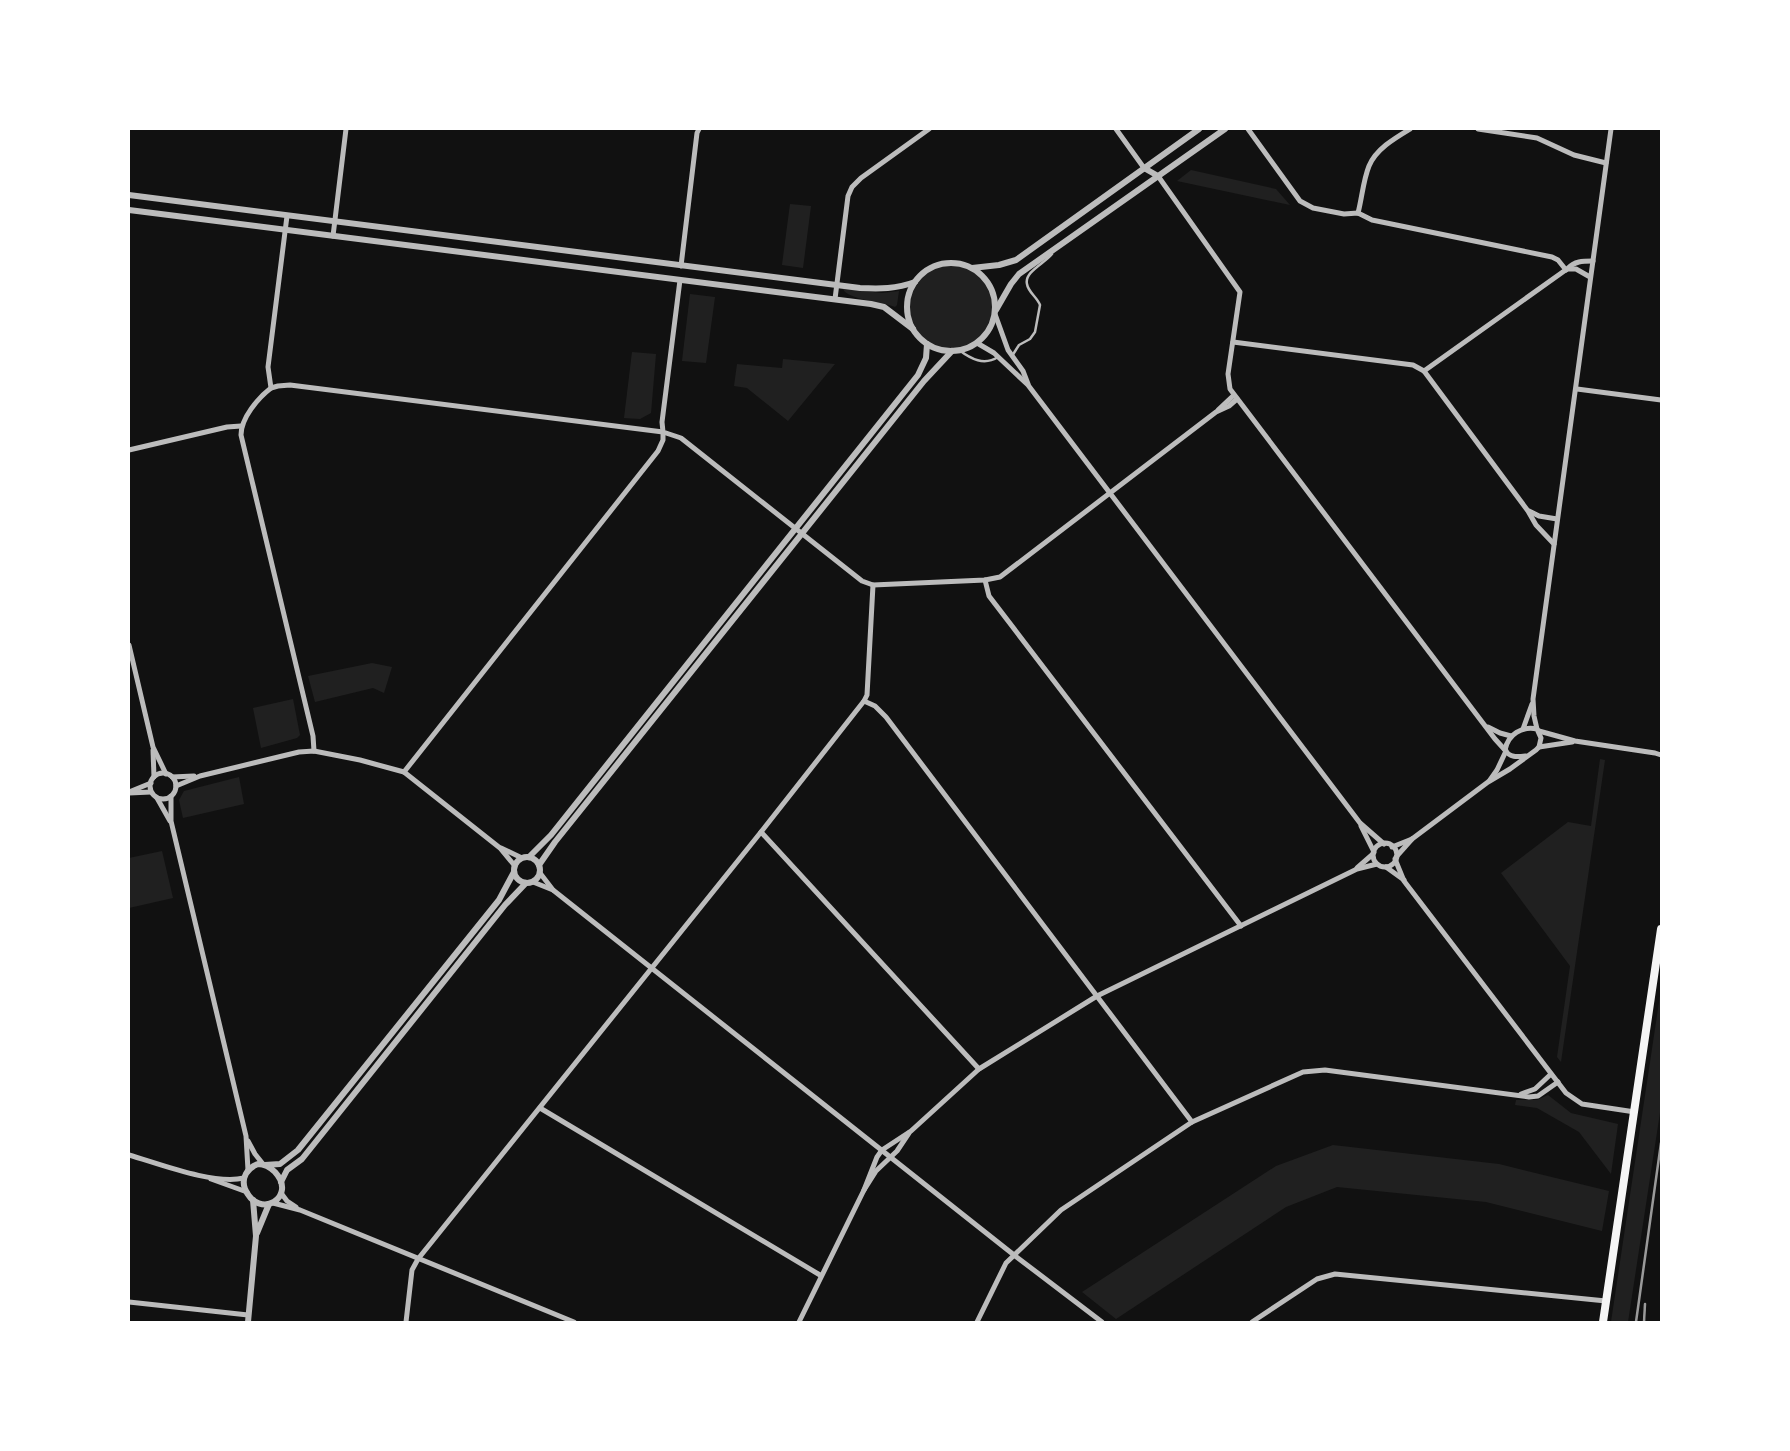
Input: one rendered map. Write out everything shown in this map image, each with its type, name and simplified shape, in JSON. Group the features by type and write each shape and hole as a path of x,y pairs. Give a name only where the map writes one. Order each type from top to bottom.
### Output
{"main road":[{"path":"1602,1322 1661,929"}],"street":[{"path":"333,236 346,129"},
{"path":"835,299 848,196 852,186 929,129"},
{"path":"1116,129 1144,168 1158,176 1240,292 1228,379 1230,389 1496,741 1510,756 1516,758 1526,756"},
{"path":"956,351 939,349 927,344 913,329 908,317 907,305 915,282 922,274 941,264 951,263 972,268 999,265 1016,260 1199,129"},
{"path":"534,882 555,842 924,381 956,351 977,343 989,330 995,312 1019,274 1225,129"},
{"path":"1248,129 1304,204 1313,208 1344,214 1358,213 1372,220 1552,257 1558,260 1566,269 1576,269 1590,276"},
{"path":"1358,213 1366,174 1372,159 1383,148 1410,129"},
{"path":"1478,129 1537,138 1574,156 1606,163"},
{"path":"1523,729 1533,699 1611,129"},
{"path":"681,266 698,130"},
{"path":"129,196 836,285 885,289 898,288 915,282"},
{"path":"129,210 835,299 884,307 913,329"},
{"path":"271,388 268,367 287,216"},
{"path":"600,269 602,255"},
{"path":"1424,371 1572,264 1578,261 1593,261"},
{"path":"972,268 982,275 990,285 995,297 995,312 1008,350 1023,371 1028,385"},
{"path":"404,772 658,451 663,440 662,422 680,280"},
{"path":"1233,342 1413,365 1424,371 1528,511 1536,525 1554,544"},
{"path":"977,343 998,357 1028,385 1360,823 1396,852 1396,859 1404,881"},
{"path":"574,1322 300,1210 271,1204 260,1204 253,1200 247,1192 244,1178 252,1166 280,1164 298,1150 498,900 514,869 551,835 918,375 926,358 927,344"},
{"path":"998,357 1008,350"},
{"path":"314,751 310,726 240,435 241,426 263,395 271,388 290,385 663,432 681,438 862,581 873,585 985,580 1000,576 1216,412 1229,406 1236,397"},
{"path":"1577,388 1661,400"},
{"path":"129,450 227,426 241,426"},
{"path":"870,436 876,441"},
{"path":"1528,511 1539,516 1557,519"},
{"path":"985,580 989,596 1241,926"},
{"path":"406,1322 412,1270 418,1259 762,832 864,701 867,695 873,585"},
{"path":"704,643 710,649"},
{"path":"129,646 153,746 166,774 172,778 176,786"},
{"path":"1533,699 1534,716 1541,738 1539,747"},
{"path":"864,701 875,706 886,717 1192,1122"},
{"path":"1485,726 1511,736"},
{"path":"1488,782 1497,770 1511,736 1523,729 1530,728 1575,741 1659,754"},
{"path":"1386,867 1396,859 1412,839 1488,782 1510,769 1539,747 1575,741"},
{"path":"153,746 154,777 151,783 151,792 157,798 171,821"},
{"path":"621,746 628,751"},
{"path":"248,1170 246,1136 171,821 171,796 176,786 200,776 299,752 314,751 369,762 404,772 500,848 514,869 518,880 526,883 534,882 553,890 1014,1255 1102,1322"},
{"path":"154,777 166,774"},
{"path":"172,778 200,776"},
{"path":"129,792 151,783"},
{"path":"129,792 151,792"},
{"path":"157,798 165,799 171,796"},
{"path":"1360,823 1373,853 1374,860 1404,881 1551,1074 1571,1097 1582,1104 1635,1112"},
{"path":"762,832 980,1069"},
{"path":"1392,847 1412,839"},
{"path":"1357,869 1377,847 1384,844"},
{"path":"500,848 535,860 553,890"},
{"path":"864,1190 876,1157 882,1150 911,1131 980,1069 1097,996 1357,869 1378,864"},
{"path":"281,1182 287,1170 302,1158 505,905 526,883"},
{"path":"452,958 459,963"},
{"path":"977,1322 1002,1270 1014,1255 1061,1210 1192,1122 1303,1072 1325,1070 1529,1097 1538,1096 1558,1082"},
{"path":"1516,1095 1525,1094 1535,1089 1551,1074"},
{"path":"336,1103 342,1108"},
{"path":"540,1108 820,1275"},
{"path":"798,1322 864,1190 876,1171 891,1157 911,1131"},
{"path":"246,1136 255,1154 264,1165 276,1174 282,1188 281,1193 271,1204 256,1236"},
{"path":"129,1155 204,1176 247,1192"},
{"path":"204,1176 228,1180 244,1178"},
{"path":"281,1193 287,1201 300,1210"},
{"path":"129,1302 248,1320 256,1236 253,1200"},
{"path":"1252,1322 1317,1279 1335,1274 1606,1301"}],"lane":[{"path":"1012,356 1020,345 1030,339 1035,332 1040,305 1027,284 1027,279 1030,273 1048,259 1054,251"},
{"path":"956,351 977,360 992,361 998,357"}],"shaded area":[{"path":"1191,170 1276,189 1290,205 1177,181"},
{"path":"790,204 811,206 803,268 782,265"},
{"path":"951,266 967,269 980,278 989,291 992,307 989,323 980,336 967,345 951,348 935,345 922,336 913,323 910,307 913,291 922,278 935,269"},
{"path":"843,289 882,293 899,291 897,305 895,307 851,296"},
{"path":"690,294 715,297 706,363 682,361"},
{"path":"632,352 656,354 651,413 640,419 624,418"},
{"path":"783,359 835,364 788,421 747,388 734,386 737,364 782,368"},
{"path":"372,663 392,667 384,693 373,688 315,702 308,676"},
{"path":"293,699 300,735 297,738 261,748 253,708"},
{"path":"1600,759 1605,760 1561,1062 1557,1057 1570,966 1501,873 1568,822 1591,826"},
{"path":"239,777 244,804 183,818 179,800 184,791"},
{"path":"162,851 173,898 129,908 129,858"},
{"path":"1661,989 1661,1106 1628,1322 1611,1322"},
{"path":"1548,1095 1571,1113 1618,1124 1611,1174 1579,1132 1537,1108 1515,1105 1516,1100 1537,1100"},
{"path":"1333,1145 1499,1164 1609,1191 1602,1231 1486,1202 1337,1187 1286,1207 1116,1319 1082,1292 1276,1166"}],"railway":[{"path":"1636,1322 1661,1143"},
{"path":"1644,1322 1645,1304"}]}
